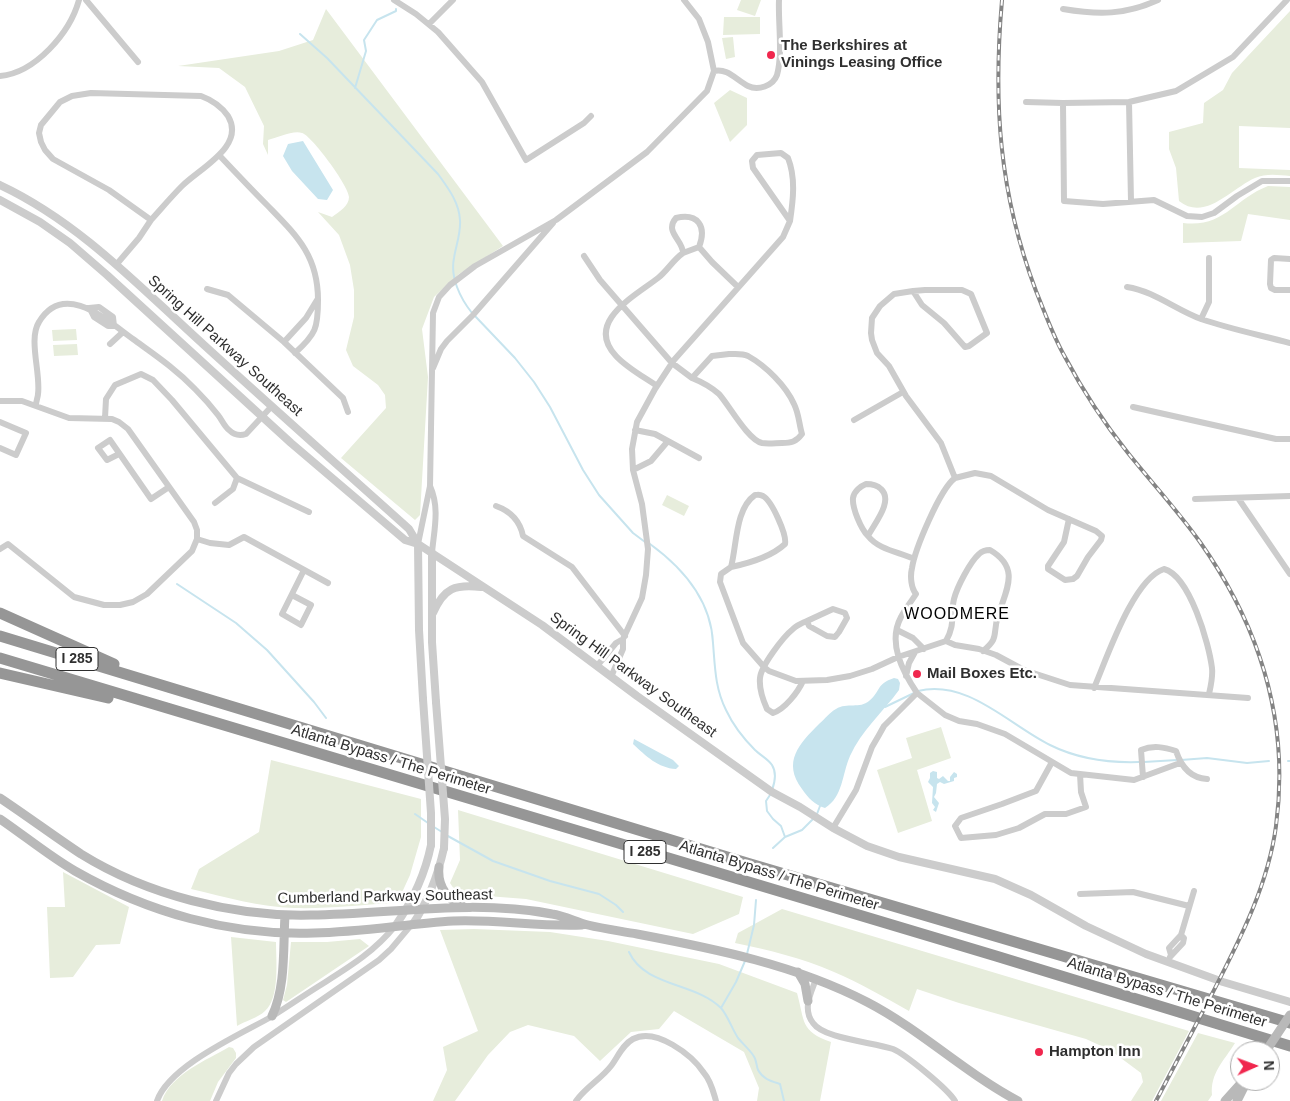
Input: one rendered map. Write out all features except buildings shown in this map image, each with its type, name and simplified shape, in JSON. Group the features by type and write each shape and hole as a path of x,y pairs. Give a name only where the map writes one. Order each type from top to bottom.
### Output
{"highway":[{"path":"0,613 154,683"},
{"name":"Atlanta Bypass / The Perimeter","path":"0,636 747,863 1290,1023"},
{"name":"Atlanta Bypass / The Perimeter","path":"0,658 996,956 1290,1046"},
{"path":"0,673 192,716"}],"main road":[{"name":"Cumberland Parkway Southeast","path":"0,798 83,854 142,884 204,903 238,910 285,915 327,915 467,908 500,908 545,913 562,916 587,925 744,957 798,972 853,994 891,1015 970,1072 1018,1101"},
{"name":"Cumberland Parkway Southeast","path":"0,819 73,870 139,902 213,924 284,933 327,933 396,925 456,921 517,922 561,926 587,925"},
{"path":"439,867 440,882 445,893 455,902 467,908"},
{"path":"272,1016 281,987 285,915"},
{"path":"798,972 808,993 808,1001"},
{"path":"1273,1041 1290,1015"},
{"path":"1225,1101 1234,1091"}],"street":[{"path":"0,76 24,69 44,55 61,35 79,0"},
{"path":"86,0 138,62"},
{"path":"394,0 416,14 438,32 482,82 526,160 591,116"},
{"path":"429,24 453,0"},
{"path":"714,71 726,71 745,84 757,89 768,85 775,79 778,71 779,0"},
{"path":"1063,9 1086,13 1112,13 1139,8 1158,0"},
{"path":"1026,102 1129,102 1176,91 1226,62 1240,51 1288,0"},
{"path":"157,1101 164,1087 183,1068 272,1016 365,957 378,946 396,925 422,878 431,845 431,813 419,630 418,544 430,486 433,313 436,302 444,291 475,266 556,220 647,152 707,91 714,71 705,34 689,2"},
{"path":"116,265 139,238 151,220 182,186 219,155 228,144 233,130 230,120 224,111 210,99 192,95 91,93 72,96 60,102 41,125 39,132 45,150 53,159 109,190 151,220"},
{"path":"1129,102 1130,201"},
{"path":"1063,103 1064,201 1104,204 1154,200 1187,216 1202,217 1214,213 1256,184 1271,180 1290,181"},
{"path":"612,677 623,649 624,638 642,598 646,575 648,549 642,504 633,470 632,449 637,422 672,363 783,236 790,222 793,195 788,158 781,153 757,155 752,161 753,168 790,222"},
{"path":"219,155 298,238 309,256 318,282 316,325 313,335 295,353"},
{"name":"Spring Hill Parkway Southeast","path":"0,185 62,220 116,265 271,407 409,529 418,544"},
{"name":"Spring Hill Parkway Southeast","path":"0,200 40,222 70,244 107,275 291,443 406,540 418,544 542,626 772,792 800,807 832,828 884,853 995,879 1031,895 1117,941 1170,959 1222,982 1290,1002"},
{"path":"683,253 672,229 676,218 692,216 699,222 702,234 699,246"},
{"path":"431,381 434,364 447,341 473,315 556,220"},
{"path":"699,246 708,258 738,287"},
{"path":"657,386 623,362 609,347 606,336 608,324 622,306 660,277 683,253 699,246"},
{"path":"584,256 600,280 672,363 692,378 703,382 717,393 755,439 761,443 790,443 798,440 802,434 798,414 790,396 764,368 748,356 735,354 712,356 692,378"},
{"path":"1201,319 1209,302 1209,258"},
{"path":"1290,259 1274,258 1271,260 1270,284 1271,288 1275,290 1290,290"},
{"path":"1127,287 1152,295 1201,319 1290,343"},
{"path":"207,289 228,294 284,342 343,398 348,412"},
{"path":"913,290 922,304 944,322 965,347 987,333 971,294 962,290 913,290 892,296 875,312 871,324 872,340 877,353 889,366 903,392 941,443 955,478"},
{"path":"284,342 306,318 318,299"},
{"path":"36,405 38,388 35,336 39,322 51,309 59,306 75,305 89,308 99,307 113,318 114,326"},
{"path":"89,308 94,318 108,326 114,326 156,355 182,376 208,402 231,432 238,435 246,434 271,407"},
{"path":"110,344 123,332"},
{"path":"105,418 106,399 115,385 141,374 152,380 172,400 237,478 309,512"},
{"path":"854,420 903,392"},
{"path":"0,402 22,401 69,418 105,418 118,422 128,429 194,522 197,530 197,539 192,551 154,588 140,598 120,605 104,605 74,597 8,544 0,549"},
{"path":"1133,407 1276,439 1290,439"},
{"path":"0,422 26,433 16,455 0,448"},
{"path":"635,430 655,434 699,458"},
{"path":"633,470 655,457 668,441"},
{"path":"119,454 151,499 170,487"},
{"path":"1069,519 1064,542 1050,560 1048,569 1065,580 1073,579 1077,576 1102,536 1096,531 1037,504 991,476 975,473 955,478 947,486 937,503 911,570 912,586 916,594 900,618 896,647 906,676 917,693 945,715 1005,734 1070,773 1134,780 1180,763"},
{"path":"215,503 233,489 237,478"},
{"path":"868,536 883,509 886,499 884,491 878,486 869,484 863,485 855,492 853,500 861,527 870,540 891,551 914,559"},
{"path":"216,1101 229,1073 244,1055 379,960 391,949 413,924 422,909 439,867 444,848 445,813 436,702 432,617 432,554 436,516 435,498 430,486"},
{"path":"731,567 741,512 749,499 755,495 761,495 773,509 786,538 785,544 756,560 731,567 721,574 720,582 744,643 764,667 796,681 827,680 850,676 946,641 955,645 983,650 1039,676 1070,685 1248,698"},
{"path":"1195,499 1290,496"},
{"path":"1238,498 1290,574"},
{"path":"496,506 506,509 521,525 523,536 572,567 624,638"},
{"path":"197,539 210,543 229,545 244,537 328,583"},
{"path":"946,641 952,628 954,598 965,575 978,554 990,550 998,554 1004,561 1008,569 1009,581 996,621 993,642 983,650"},
{"path":"1094,688 1132,602 1149,579 1164,569 1176,576 1186,590 1205,635 1212,669 1209,694"},
{"path":"292,595 311,604 301,625 282,614 304,570"},
{"path":"432,617 437,604 446,592 461,586 482,587"},
{"path":"804,682 778,711 774,713 766,706 760,676 764,667 792,629 799,624 833,609 845,613 847,618 840,632 832,638 809,626 807,621"},
{"path":"897,630 913,638 924,649"},
{"path":"597,666 616,644 624,638"},
{"path":"906,676 915,652"},
{"path":"832,828 856,790 872,747 884,726 917,693"},
{"path":"1143,778 1141,750 1147,747 1164,747 1176,751 1180,763 1190,773 1198,778 1207,779"},
{"path":"1052,762 1036,791 961,818 955,826 961,838 996,835 1019,828 1045,814 1066,814 1086,807 1081,792 1080,774"},
{"path":"1170,959 1169,948 1181,935 1194,891"},
{"path":"1080,894 1133,892 1189,906"},
{"path":"816,979 808,1001 808,1010 810,1019 820,1029 894,1050 923,1070 955,1101"},
{"path":"576,1101 580,1095 608,1070 627,1044 633,1039 640,1037 656,1039 679,1048 696,1062 705,1074 716,1101"}],"green space":[{"path":"741,0 761,0 755,16 737,10"},
{"path":"326,9 503,246 459,274 434,297 422,329 428,377 420,515 415,520 341,458 386,408 385,395 378,385 353,366 346,350 354,317 354,290 350,265 339,235 318,212 332,217 345,206 349,197 343,183 321,151 302,133 290,133 268,140 268,155 263,144 264,126 245,87 219,68 178,66 279,51 313,40"},
{"path":"1290,11 1290,128 1239,126 1239,168 1290,170 1290,176 1259,176 1208,206 1199,208 1179,201 1176,168 1169,149 1169,132 1203,123 1204,103 1223,90 1232,73"},
{"path":"724,17 760,17 760,34 723,35"},
{"path":"733,37 735,57 726,59 722,38"},
{"path":"730,90 747,98 747,125 730,142 714,103"},
{"path":"1268,186 1290,187 1290,220 1248,214 1241,241 1183,243 1183,223 1209,221 1219,217 1246,198"},
{"path":"76,329 77,340 53,341 52,330"},
{"path":"77,344 78,355 54,356 53,345"},
{"path":"667,495 689,506 684,516 662,505"},
{"path":"941,727 951,758 917,770 932,821 898,833 877,770 912,758 906,738"},
{"path":"271,760 421,799 421,837 410,875 399,899 392,903 294,908 255,904 191,889 199,869 259,832"},
{"path":"458,810 743,897 739,914 693,934 526,899 461,894 450,883 460,860"},
{"path":"63,872 129,907 120,944 96,945 73,977 50,978 47,907 65,907"},
{"path":"782,909 1189,1031 1152,1101 1131,1101 1143,1082 1141,1073 1110,1050 1086,1039 959,1003 917,989 909,1011 863,985 822,967 785,955 735,943 738,933"},
{"path":"474,929 550,932 608,941 719,964 797,993 805,1024 814,1034 831,1042 820,1101 757,1101 759,1088 744,1052 674,1011 659,1029 631,1032 600,1061 574,1036 528,1025 510,1032 488,1055 455,1101 433,1101 447,1070 443,1047 478,1031 440,930"},
{"path":"231,937 276,942 276,978 270,1005 259,1016 237,1026"},
{"path":"360,939 369,946 286,1002 283,1000 287,985 291,942 327,942"},
{"path":"1198,1033 1230,1042 1230,1050 1215,1074 1212,1095 1208,1101 1161,1101"},
{"path":"229,1047 233,1048 236,1058 218,1082 210,1101 162,1101 167,1091 181,1075"}],"water":[{"path":"303,141 333,190 327,200 318,199 292,171 283,156 288,144"},
{"path":"894,678 898,679 900,683 899,690 866,730 855,747 847,763 839,791 835,798 825,808 818,805 802,789 793,770 793,762 800,746 812,731 834,710 845,706 862,705 873,697 881,685"},
{"path":"634,739 673,760 679,766 676,769 658,764 633,744"},
{"path":"933,771 937,772 937,778 939,779 943,776 948,781 950,781 950,777 954,772 957,774 954,781 937,784 934,797 939,803 936,812 933,810 935,807 932,803 933,787 928,782 930,773"}],"waterway":[{"path":"355,88 366,51 364,40 377,20 396,11 396,9"},
{"path":"300,34 327,58 438,174 449,190 458,207 460,220 453,272 460,294 472,313"},
{"path":"475,316 515,358 534,382 599,495 633,533 645,542"},
{"path":"650,544 684,575 701,599 711,627 716,677 722,702 742,736 772,765 775,771 772,790"},
{"path":"177,584 236,623 267,650 326,718"},
{"path":"918,691 936,689 954,692 971,698 1050,745 1071,754 1105,761 1139,762"},
{"path":"885,707 914,693"},
{"path":"1181,760 1207,758 1247,763 1269,761"},
{"path":"1144,762 1177,760"},
{"path":"770,795 766,801 767,811 781,826 785,837"},
{"path":"817,814 820,806"},
{"path":"415,814 428,823"},
{"path":"773,848 785,837 802,830 813,819"},
{"path":"434,827 442,832"},
{"path":"446,835 493,861 550,881 599,894 623,912"},
{"path":"747,954 754,925 756,900"},
{"path":"629,952 636,963 646,972 698,993 721,1008 738,1038 754,1057 762,1076 780,1084 784,1101"},
{"path":"721,1008 736,982 745,961"}],"railway":[{"path":"1002,0 998,75 1002,147 1014,219 1036,291 1061,349 1094,406 1128,453 1192,531 1221,574 1239,607 1254,642 1266,676 1274,712 1278,749 1279,787 1276,826 1266,870 1251,913 1232,954 1156,1101"}],"place":[{"name":"The Berkshires at Vinings Leasing Office","path":"771,55"},
{"name":"Mail Boxes Etc.","path":"917,674"},
{"name":"Hampton Inn","path":"1039,1052"}],"district":[{"name":"WOODMERE","path":"957,615"}]}
